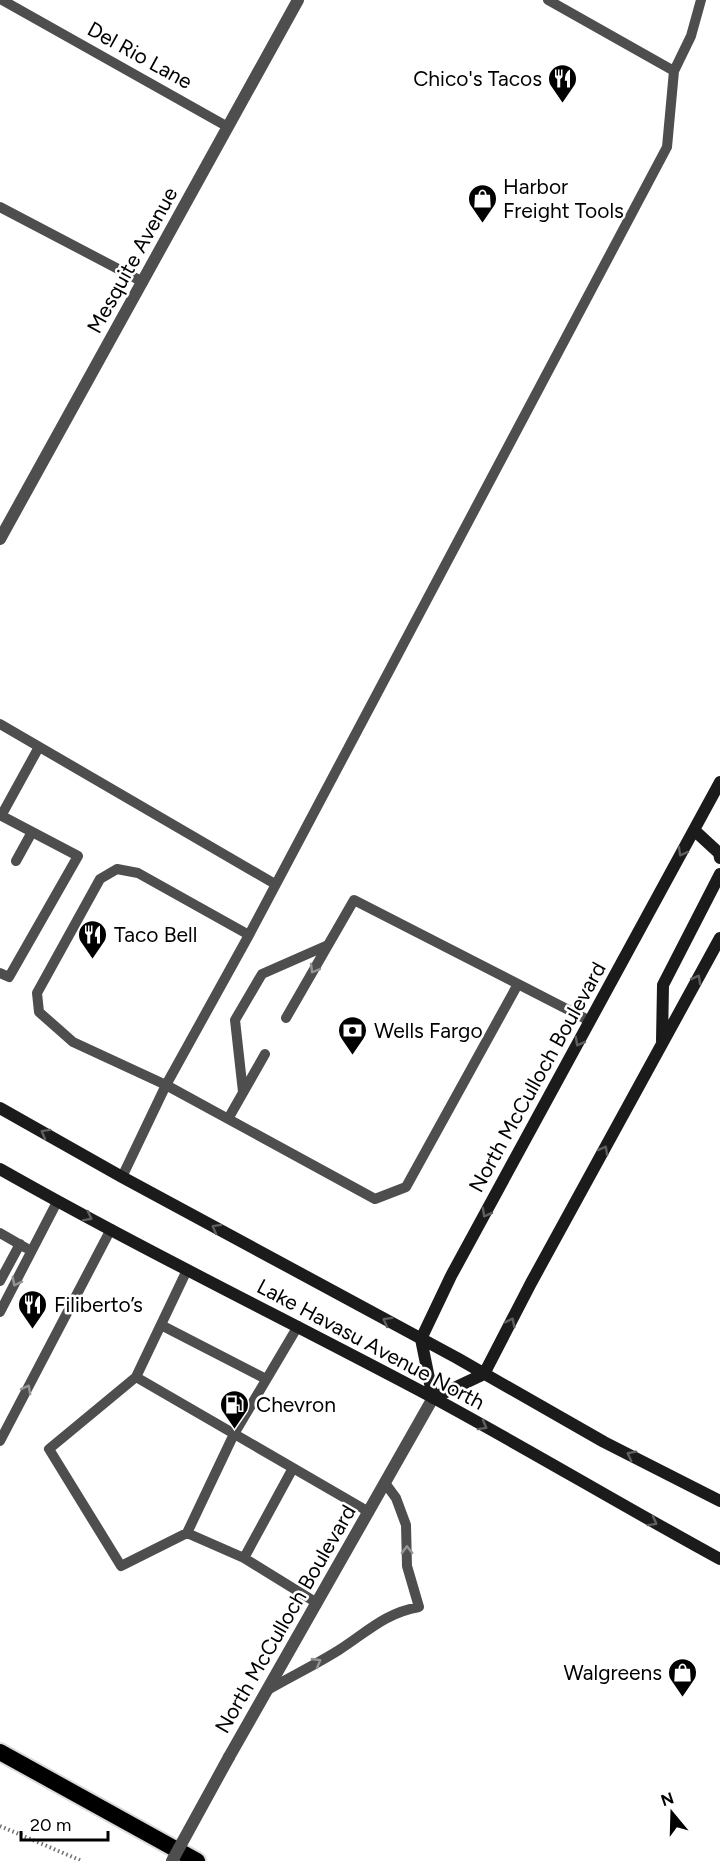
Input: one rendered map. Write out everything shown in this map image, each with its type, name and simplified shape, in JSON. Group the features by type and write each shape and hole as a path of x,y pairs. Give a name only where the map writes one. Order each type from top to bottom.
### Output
{"highway":[{"path":"0,1752 197,1861"}],"main road":[{"name":"North McCulloch Boulevard","path":"421,1339 451,1276 720,782"},
{"path":"694,830 719,853 720,858"},
{"path":"662,1045 663,985 720,874"},
{"path":"421,1339 433,1398 484,1374 531,1283 720,938"},
{"name":"Lake Havasu Avenue North","path":"0,1108 122,1177 457,1358 604,1442 720,1501"},
{"name":"Lake Havasu Avenue North","path":"0,1169 57,1202 433,1398 720,1559"}],"street":[{"name":"Mesquite Avenue","path":"0,539 298,0"},
{"name":"North McCulloch Boulevard","path":"172,1861 229,1756 433,1398"}],"lane":[{"name":"Del Rio Lane","path":"2,0 228,127"},
{"path":"548,0 674,71"},
{"path":"122,1177 166,1085 249,935 666,147 674,71 691,36 701,0"},
{"path":"0,207 142,282"},
{"path":"0,724 275,884"},
{"path":"0,973 9,977 78,856 1,816 39,747"},
{"path":"16,861 32,832"},
{"path":"249,935 138,873 117,869 100,879 37,993 39,1012 73,1042 166,1085 375,1199 406,1187 518,984"},
{"path":"286,1018 354,900 590,1021"},
{"path":"243,1092 234,1020 262,974 328,945"},
{"path":"228,1119 265,1054"},
{"path":"0,1312 57,1202"},
{"path":"0,1441 111,1229"},
{"path":"0,1233 31,1252"},
{"path":"0,1281 20,1245"},
{"path":"187,1270 136,1377 49,1449 121,1566 187,1533 234,1434 298,1326"},
{"path":"161,1324 266,1379"},
{"path":"136,1377 369,1512"},
{"path":"244,1558 293,1468"},
{"path":"266,1691 335,1652 384,1618 419,1607 407,1566 406,1525 396,1498 386,1483"},
{"path":"187,1533 244,1558 317,1603"}],"path":[{"path":"0,1826 82,1861"}],"place":[{"name":"Chico's Tacos","path":"563,104"},
{"name":"Harbor Freight Tools","path":"482,224"},
{"name":"Taco Bell","path":"93,960"},
{"name":"Wells Fargo","path":"353,1056"},
{"name":"Filiberto’s","path":"33,1330"},
{"name":"Chevron","path":"235,1430"},
{"name":"Walgreens","path":"683,1698"}]}
